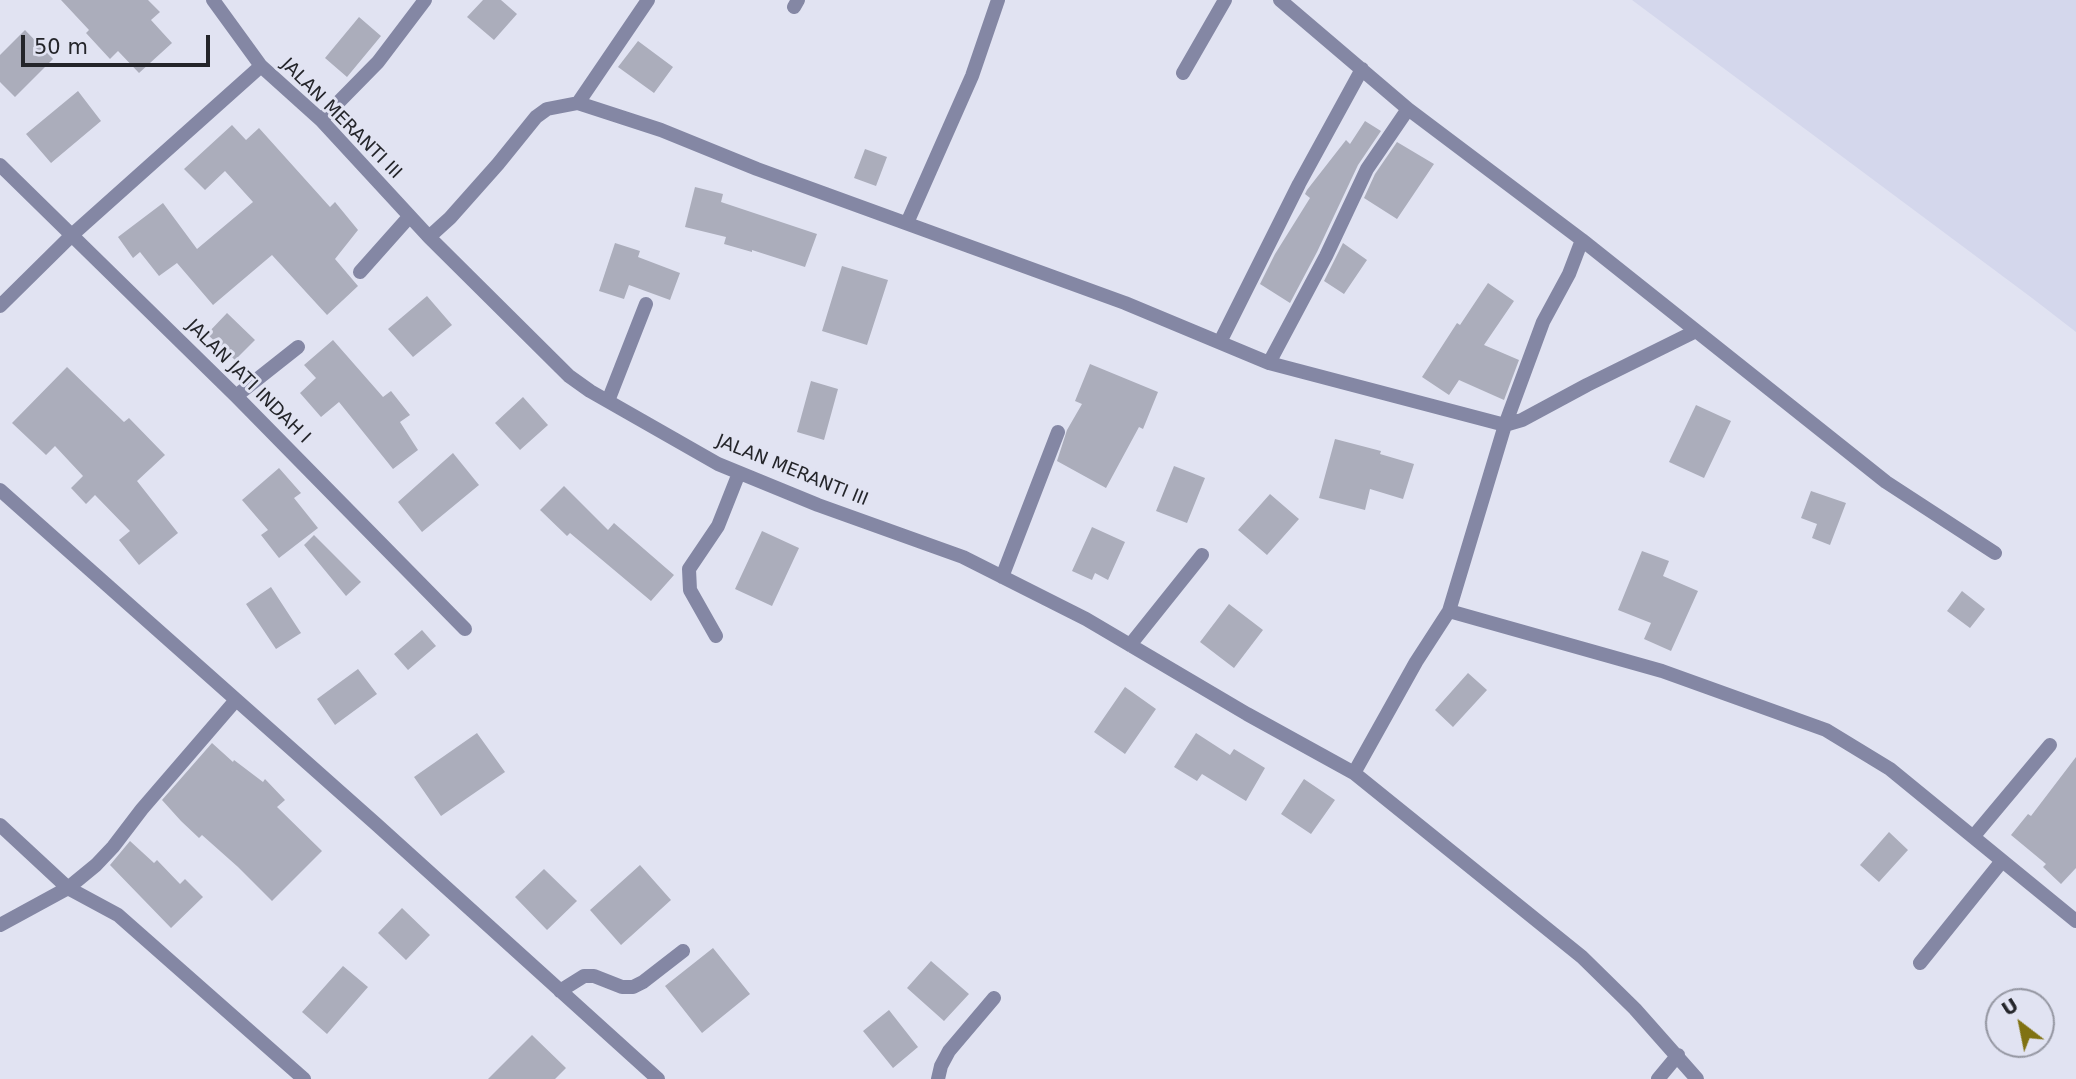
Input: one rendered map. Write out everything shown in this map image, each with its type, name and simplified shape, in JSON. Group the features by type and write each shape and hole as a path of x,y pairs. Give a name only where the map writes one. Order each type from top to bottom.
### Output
{"street":[{"name":"JALAN MERANTI III","path":"213,0 261,66 321,120 409,217 569,376 718,464 818,505 963,557 1086,619 1354,773 1582,957 1635,1009 1698,1079"},
{"path":"321,120 378,62 425,0"},
{"path":"578,103 648,0"},
{"path":"908,223 972,76 998,0"},
{"path":"1183,73 1225,0"},
{"path":"1280,0 1408,108 1582,240 1886,482 1995,553"},
{"path":"0,306 73,234 261,66"},
{"path":"1220,342 1299,184 1362,69"},
{"path":"429,237 450,218 536,117 547,109 578,103 661,131 757,169 1125,303 1269,363 1505,425 1522,421 1587,385 1696,331"},
{"path":"1269,363 1326,256 1367,169 1408,108"},
{"name":"JALAN JATI INDAH I","path":"0,165 236,396 465,629"},
{"path":"360,272 409,217"},
{"path":"1354,773 1416,663 1449,611 1505,425 1543,322 1569,274 1582,240"},
{"path":"608,401 646,304"},
{"path":"236,396 298,347"},
{"path":"1002,577 1058,432"},
{"path":"716,636 690,590 689,569 718,526 739,473"},
{"path":"0,491 376,824 658,1079"},
{"path":"1130,645 1202,555"},
{"path":"1449,611 1662,671 1826,730 1889,769 2002,861 2074,915"},
{"path":"0,925 68,888 113,847 142,809 236,700"},
{"path":"1973,837 2050,745"},
{"path":"0,825 68,888 117,915 304,1079"},
{"path":"1920,963 2002,861"},
{"path":"560,992 584,976 594,976 622,987 633,987 683,951"},
{"path":"938,1079 941,1066 950,1051 994,998"},
{"path":"1658,1079 1678,1055"}],"shaded area":[{"path":"1632,0 2076,0 2076,332 2032,298"}],"building":[{"path":"61,0 148,0 160,12 151,20 172,43 139,73 118,51 110,59 86,33 89,30"},
{"path":"483,0 501,0 517,14 494,40 467,17"},
{"path":"359,17 381,36 347,77 325,58"},
{"path":"25,30 53,59 15,97 0,82 0,55"},
{"path":"638,41 673,67 654,93 618,67"},
{"path":"78,91 101,121 51,163 26,134"},
{"path":"1365,121 1381,131 1358,165 1290,303 1260,284 1275,254 1310,198 1305,194 1307,190 1346,140 1350,144"},
{"path":"232,125 246,140 259,128 330,207 335,202 358,230 335,259 358,286 327,315 272,255 213,305 177,263 159,276 140,252 133,258 118,237 163,203 197,249 253,202 225,171 205,190 184,169"},
{"path":"1397,142 1434,164 1397,219 1364,198 1375,174"},
{"path":"865,149 887,157 876,186 854,178"},
{"path":"695,187 723,194 721,202 817,234 805,267 724,244 726,237 685,227"},
{"path":"615,243 640,251 638,257 680,273 670,300 629,285 624,299 599,291"},
{"path":"1343,243 1367,260 1344,294 1324,281"},
{"path":"842,266 888,280 867,345 822,331"},
{"path":"1488,283 1514,301 1484,345 1519,360 1504,400 1459,380 1449,395 1422,377 1457,323 1460,325"},
{"path":"427,296 452,325 413,357 388,329"},
{"path":"227,313 255,340 235,360 207,334"},
{"path":"333,340 383,397 391,391 410,415 400,422 418,450 393,469 339,402 321,417 300,393 316,378 304,365"},
{"path":"1090,364 1158,392 1143,429 1139,427 1106,488 1057,461 1067,430 1082,404 1075,401"},
{"path":"67,367 124,422 129,418 165,455 137,481 178,533 139,565 119,540 130,531 95,495 86,504 71,488 83,476 55,446 46,455 12,423"},
{"path":"811,381 838,389 824,440 797,432"},
{"path":"523,397 548,425 520,450 495,423"},
{"path":"1696,405 1731,421 1704,478 1669,462"},
{"path":"1335,439 1381,451 1380,454 1414,464 1403,499 1370,489 1365,510 1319,498"},
{"path":"453,453 479,485 422,532 398,502"},
{"path":"1174,466 1205,478 1187,523 1156,511"},
{"path":"279,468 301,493 294,498 318,528 279,558 261,535 268,530 242,500"},
{"path":"564,486 608,530 614,523 674,575 651,601 570,533 567,536 540,510"},
{"path":"1811,491 1846,503 1830,545 1812,538 1817,524 1801,518"},
{"path":"1270,494 1299,519 1267,555 1238,530"},
{"path":"1092,527 1125,542 1108,580 1095,573 1092,580 1072,571"},
{"path":"762,531 799,548 772,606 735,589"},
{"path":"314,535 361,582 346,596 304,545"},
{"path":"1642,551 1669,561 1663,576 1698,591 1671,651 1644,639 1651,623 1618,610"},
{"path":"271,587 301,633 276,649 246,604"},
{"path":"1962,591 1985,609 1970,628 1947,611"},
{"path":"1229,604 1263,630 1234,668 1200,642"},
{"path":"422,630 436,646 408,670 394,654"},
{"path":"358,669 377,694 335,725 317,699"},
{"path":"1468,673 1487,690 1453,727 1435,710"},
{"path":"1125,687 1156,709 1125,754 1094,732"},
{"path":"477,733 505,772 441,816 414,777"},
{"path":"1196,733 1230,755 1234,749 1265,768 1246,801 1202,774 1197,781 1174,767"},
{"path":"212,743 233,762 234,760 263,782 265,779 285,800 277,807 322,851 272,901 202,835 199,838 162,800"},
{"path":"2076,757 2076,868 2061,884 2043,867 2046,864 2011,835 2028,814 2031,816"},
{"path":"1304,779 1335,800 1311,834 1281,814"},
{"path":"1889,832 1908,850 1879,882 1860,865"},
{"path":"130,841 154,863 157,860 180,884 185,879 203,897 171,928 110,865"},
{"path":"640,865 671,900 621,945 590,910"},
{"path":"544,869 577,901 547,930 515,897"},
{"path":"402,908 430,935 406,960 378,933"},
{"path":"713,948 750,994 702,1033 665,986"},
{"path":"931,961 969,994 944,1021 907,988"},
{"path":"343,966 368,987 327,1034 302,1012"},
{"path":"889,1010 918,1047 893,1068 863,1031"},
{"path":"532,1035 566,1068 555,1079 488,1079"}]}
